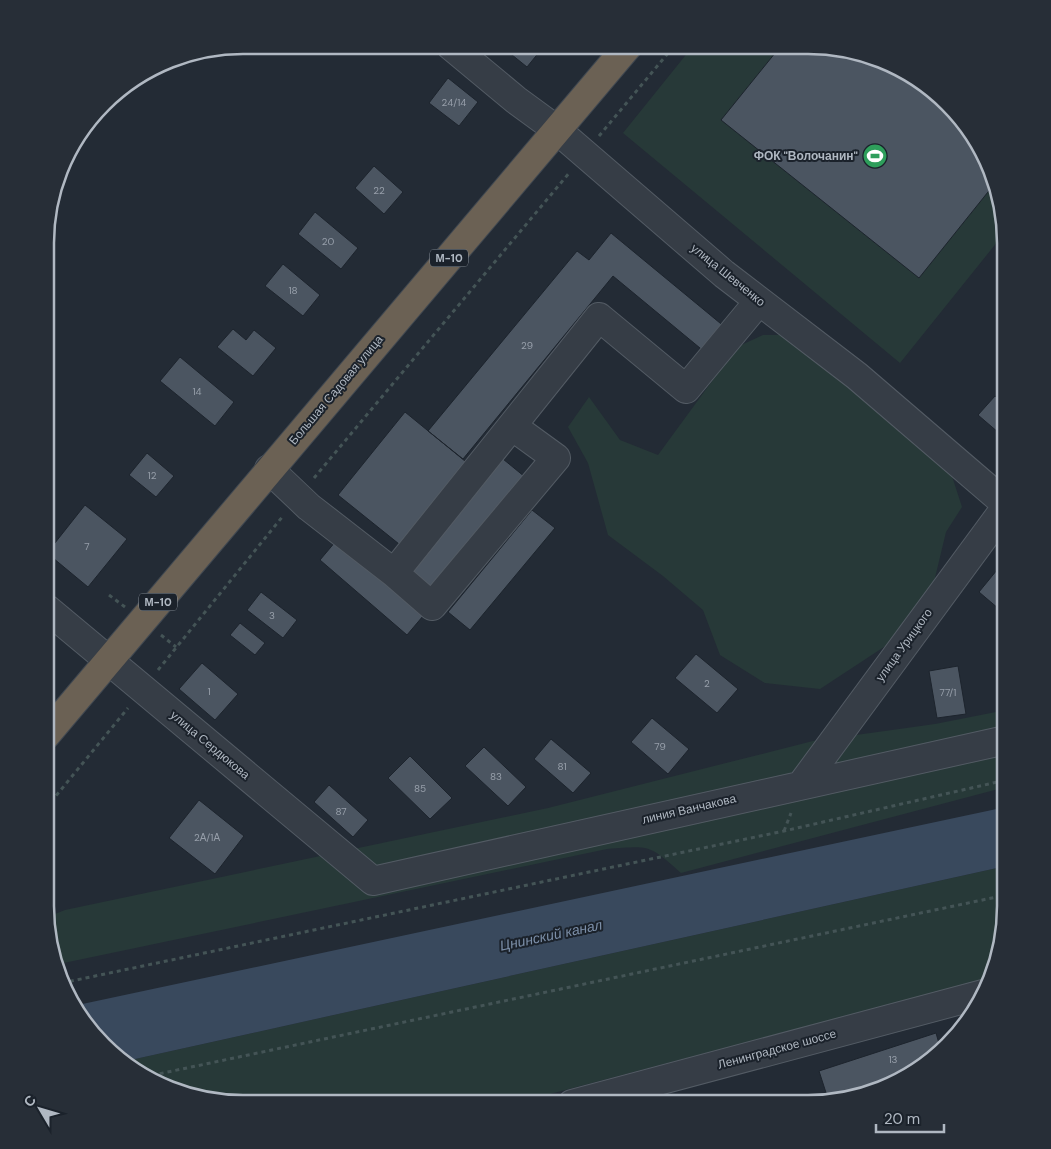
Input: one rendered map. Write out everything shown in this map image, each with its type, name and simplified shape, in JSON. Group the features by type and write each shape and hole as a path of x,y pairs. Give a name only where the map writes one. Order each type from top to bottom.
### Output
{"highway":[{"name":"Большая Садовая улица","path":"54,725 621,54"}],"street":[{"name":"улица Шевченко","path":"461,54 516,100 557,130 724,274 857,376 997,498"},
{"path":"394,573 599,317 686,389 760,301"},
{"path":"269,469 309,506 394,573 432,606 556,458 512,426"},
{"name":"улица Урицкого","path":"802,784 997,518"},
{"name":"улица Сердюкова","path":"54,616 373,881"},
{"name":"линия Ванчакова","path":"373,881 997,742"},
{"name":"Ленинградское шоссе","path":"607,1095 975,996"}],"path":[{"path":"54,798 300,496 667,54"},
{"path":"69,981 774,833 997,782"},
{"path":"156,1074 997,897"}],"shaded area":[{"path":"687,54 821,54 857,60 881,68 903,79 942,109 958,128 972,148 983,170 994,206 997,242 900,363 623,133"},
{"path":"763,335 788,335 948,464 962,507 946,532 934,582 890,643 820,689 765,683 720,655 703,610 663,576 608,535 588,463 568,427 589,397 620,440 658,455 737,347"},
{"path":"997,712 997,789 681,873 662,857 648,849 632,847 607,849 63,963 60,955 54,914 65,910 548,808 813,741 935,724"},
{"path":"997,868 996,931 991,955 982,980 546,1095 218,1094 170,1081 148,1070 133,1059"}],"water":[{"name":"Цнинский канал","path":"997,809 997,868 133,1059 109,1040 81,1004"}],"building":[{"path":"511,54 538,54 527,67"},
{"name":"ФОК \"Волочанин\"","path":"774,54 821,54 857,60 881,68 903,79 942,109 972,148 983,170 990,190 919,278 721,120"},
{"path":"448,78 478,102 459,126 429,103"},
{"path":"374,166 403,192 384,214 355,188"},
{"path":"315,212 358,248 341,269 298,234"},
{"path":"611,233 726,328 706,353 613,276 463,459 428,431 577,251 589,260"},
{"path":"283,264 320,295 303,316 265,286"},
{"path":"233,329 246,340 254,330 276,348 253,376 217,347"},
{"path":"180,357 234,402 215,426 160,381"},
{"path":"995,396 997,398 997,431 978,415"},
{"path":"405,412 471,466 404,548 338,495"},
{"path":"147,453 174,476 156,497 129,475"},
{"path":"503,459 525,477 432,589 410,571"},
{"path":"85,505 127,539 88,587 54,559 54,544"},
{"path":"532,510 555,528 470,630 448,612"},
{"path":"336,541 423,616 407,635 320,560"},
{"path":"997,570 997,607 979,592"},
{"path":"261,592 297,620 283,638 247,610"},
{"path":"240,623 265,643 255,655 230,635"},
{"path":"696,654 738,689 717,713 675,678"},
{"path":"202,663 238,694 215,720 179,689"},
{"path":"958,666 966,714 937,718 929,671"},
{"path":"652,718 689,749 668,774 631,742"},
{"path":"551,739 591,773 573,793 534,759"},
{"path":"484,747 526,787 508,806 465,766"},
{"path":"410,756 452,798 430,819 388,778"},
{"path":"329,785 368,820 353,837 314,802"},
{"path":"199,800 244,836 215,874 169,838"},
{"path":"936,1033 939,1043 923,1056 892,1076 845,1092 827,1095 819,1071"}],"place":[{"name":"ФОК \"Волочанин\"","path":"875,156"}]}
